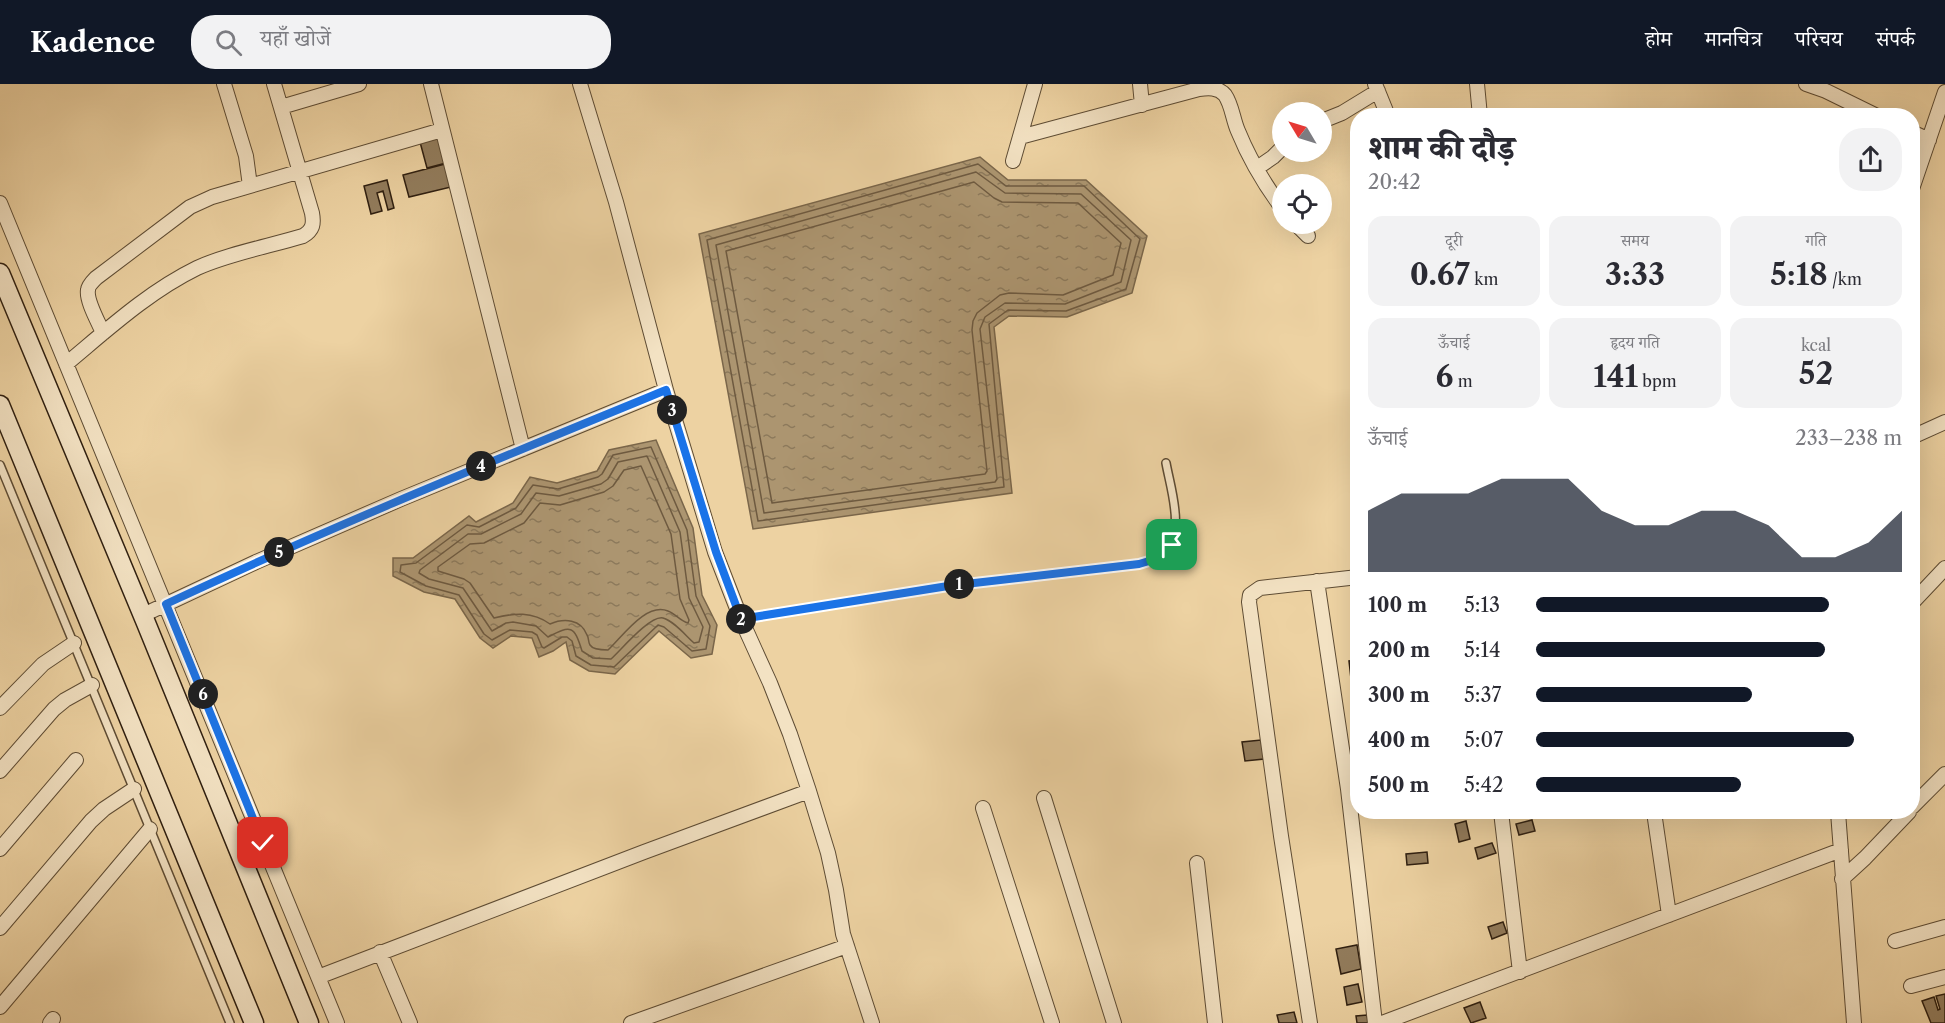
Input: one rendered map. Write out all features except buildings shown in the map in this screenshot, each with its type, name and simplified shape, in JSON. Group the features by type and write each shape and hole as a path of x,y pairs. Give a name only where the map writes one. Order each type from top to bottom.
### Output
{"street":[{"path":"224,84 246,156 250,186"},
{"path":"66,364 159,290 199,267 311,232 314,223 312,213 274,84"},
{"path":"281,107 359,84"},
{"path":"431,84 523,449"},
{"path":"580,84 616,202 666,390 716,552 741,619 782,714 809,791 828,853 847,946 872,1023"},
{"path":"1013,161 1035,84"},
{"path":"1140,84 1142,105"},
{"path":"1477,84 1479,108"},
{"path":"1806,84 1860,108"},
{"path":"1020,137 1142,105 1198,87 1209,88 1224,94 1238,130 1272,192"},
{"path":"1332,117 1342,113 1377,88 1385,108"},
{"path":"1920,166 1945,93"},
{"path":"103,333 88,299 87,291 96,278 190,207 212,197 442,130"},
{"path":"1920,136 1929,140"},
{"path":"1257,168 1272,159"},
{"path":"0,203 337,1023"},
{"path":"0,273 143,615 309,1023"},
{"path":"143,615 287,549 666,390"},
{"path":"0,405 254,1023"},
{"path":"1920,433 1945,422"},
{"path":"1920,595 1945,568"},
{"path":"1310,1023 1281,836 1249,602 1250,595 1260,588 1350,578"},
{"path":"1317,581 1350,806"},
{"path":"0,708 43,664 74,643"},
{"path":"0,771 54,709 92,685"},
{"path":"0,849 76,760"},
{"path":"1920,799 1945,774"},
{"path":"0,928 91,821 134,789"},
{"path":"318,977 809,791"},
{"path":"1044,798 1114,1023"},
{"path":"983,808 1052,1023"},
{"path":"1351,819 1375,1023"},
{"path":"1502,819 1520,972"},
{"path":"1655,819 1669,915"},
{"path":"1839,819 1854,1023"},
{"path":"1842,879 1902,819"},
{"path":"0,1007 150,829"},
{"path":"1382,1023 1841,850"},
{"path":"1197,863 1215,1023"},
{"path":"1895,941 1945,927"},
{"path":"631,1023 847,946"},
{"path":"380,952 410,1023"},
{"path":"1911,986 1945,977"}],"lane":[{"path":"741,619 948,586 1139,564 1159,558 1172,545 1176,526 1166,463"},
{"path":"0,465 230,1023"}],"water":[{"path":"980,157 1008,180 1086,180 1147,236 1132,293 1067,317 1009,316 994,327 1012,493 753,529 699,234"},
{"path":"656,440 693,528 702,595 717,625 712,654 691,658 659,631 615,674 589,671 570,660 566,642 539,657 532,638 511,636 493,648 480,638 455,599 424,592 393,576 393,558 413,558 469,516 476,522 513,503 530,477 557,483 597,471 609,450"}],"route":[{"path":"263,843 166,604 401,499 666,390 716,552 741,619 948,586 1139,564 1159,558 1172,545"}]}
